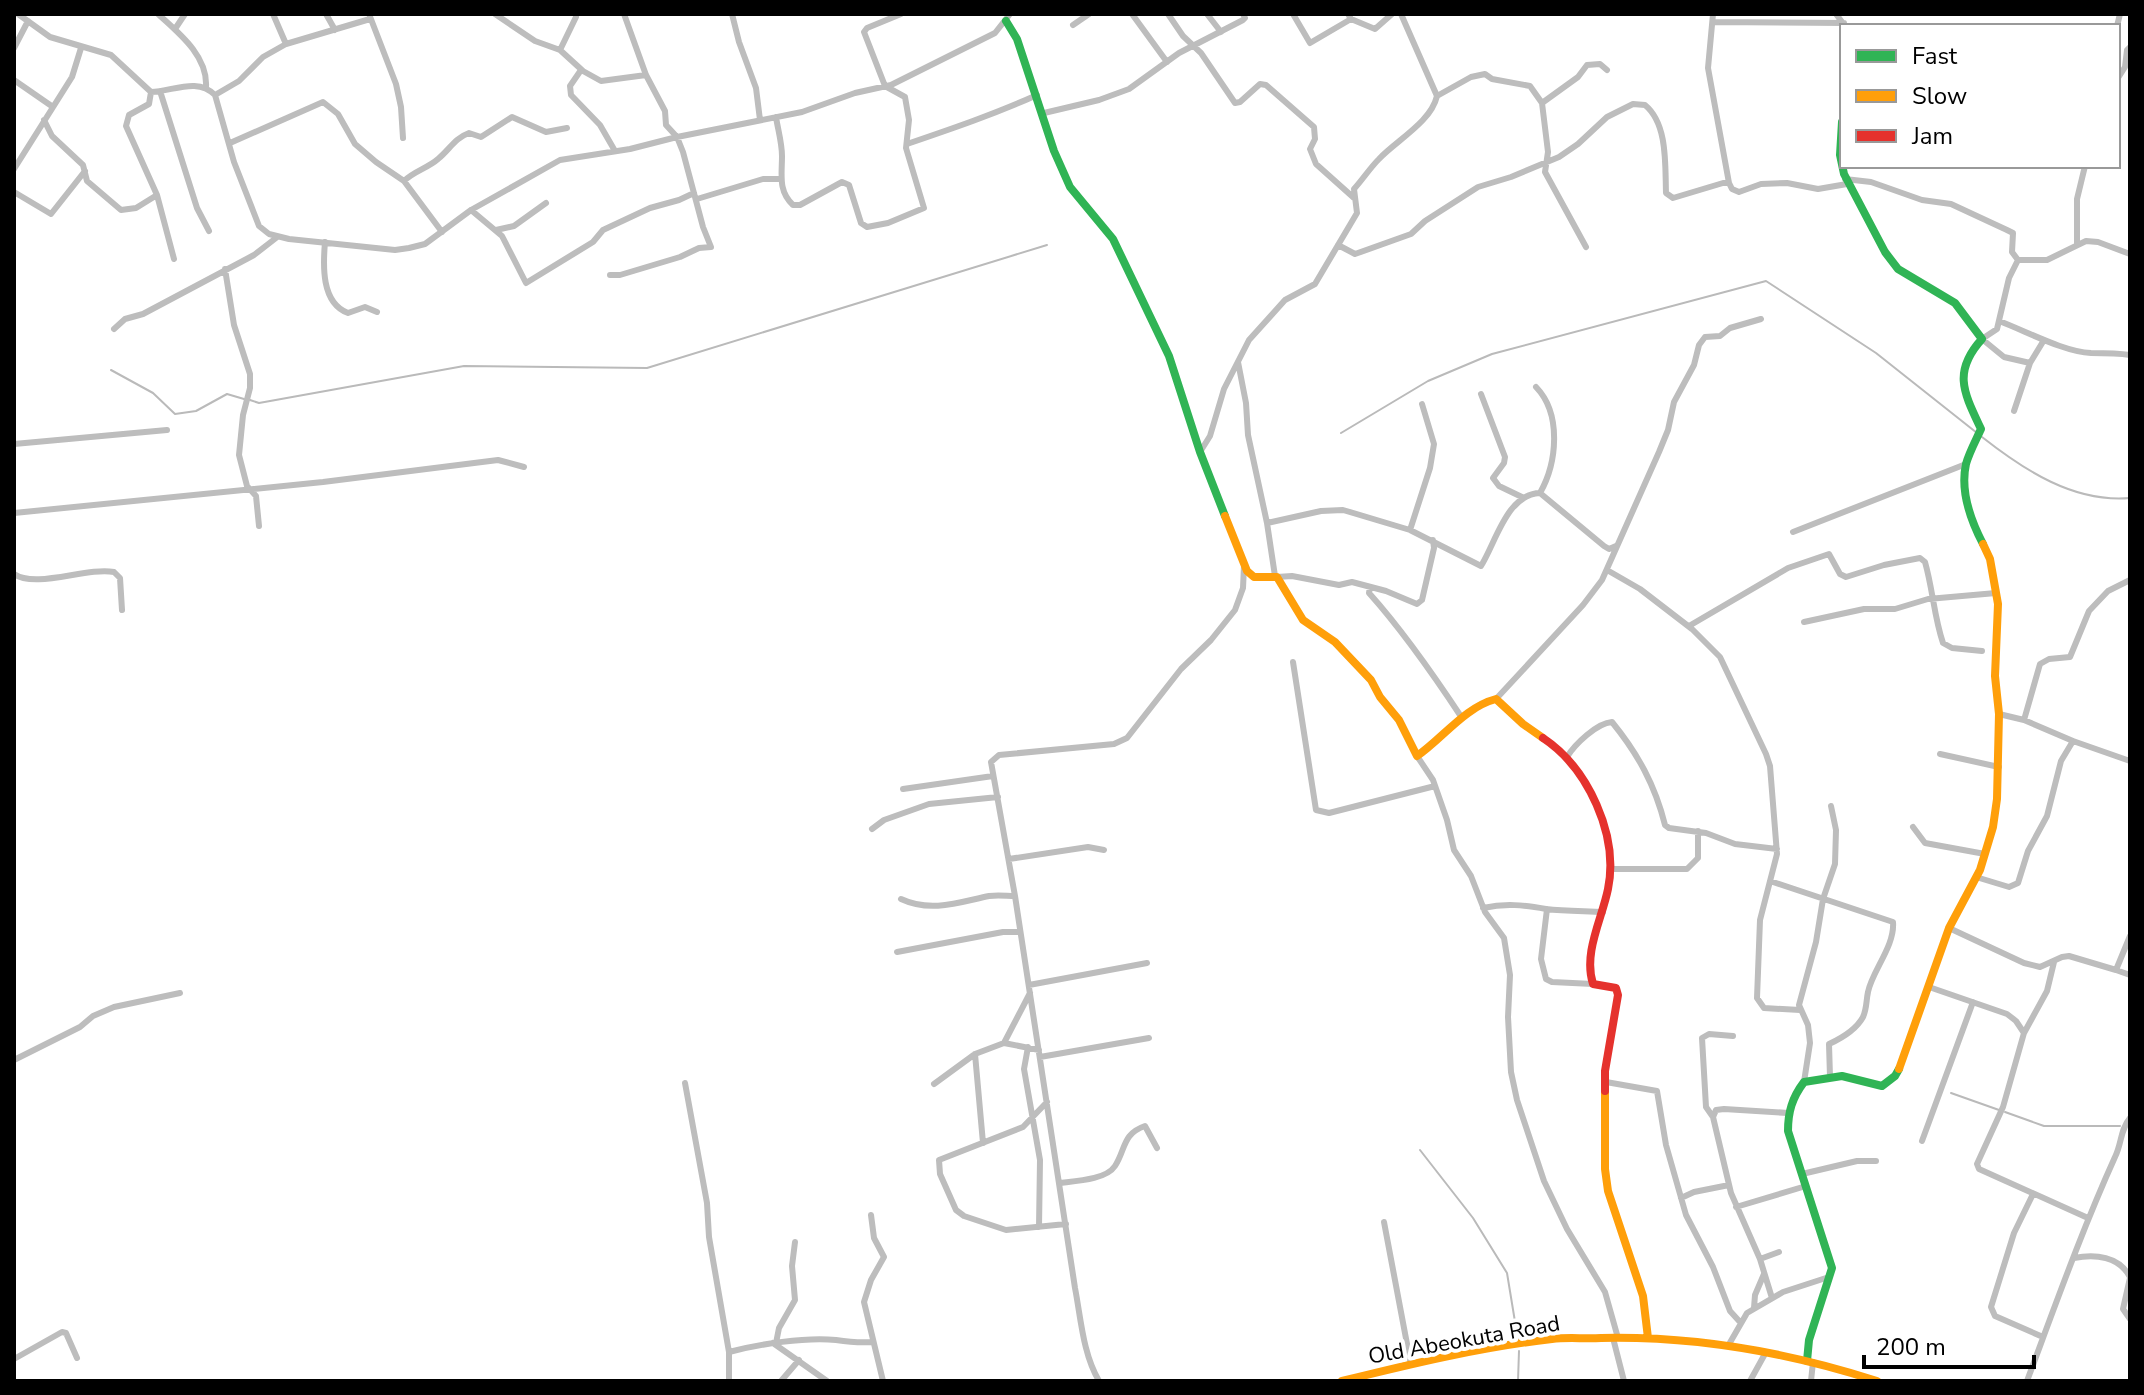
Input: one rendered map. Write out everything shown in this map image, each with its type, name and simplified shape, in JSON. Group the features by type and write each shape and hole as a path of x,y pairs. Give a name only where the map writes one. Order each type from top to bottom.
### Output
{"main road":[{"path":"1008,18 1044,113 1054,151 1070,187 1113,239 1146,306 1184,396 1200,452 1244,566 1254,577 1276,576 1303,620 1335,642 1371,680 1399,720 1417,756 1440,740 1462,718 1489,700 1496,699 1567,757 1599,814 1610,869 1589,976 1593,984 1616,988 1618,995 1606,1060 1606,1183 1643,1296 1648,1338"},
{"path":"1810,1361 1809,1340 1832,1277 1830,1259 1791,1143 1788,1113 1804,1082 1842,1076 1876,1086 1888,1083 1902,1063 1949,928 1985,854 1993,827 1999,767 1995,676 1999,619 1990,559 1973,525 1968,507 1966,464 1981,429 1972,411 1962,375 1968,352 1982,339 1965,310 1933,286 1890,262 1845,181 1842,168"},
{"name":"Old Abeokuta Road","path":"1342,1381 1555,1339 1648,1338 1766,1352 1810,1361 1877,1381"}],"street":[{"path":"18,14 50,37 111,55 156,92 166,106 197,208 209,231"},
{"path":"158,14 175,29 200,60 207,79 206,87"},
{"path":"175,29 185,14"},
{"path":"273,14 286,44"},
{"path":"326,14 335,30"},
{"path":"495,14 535,41 560,50 581,70 604,82 646,75"},
{"path":"505,20 512,14"},
{"path":"610,275 620,275 699,248 711,247 677,137 666,125 665,111 646,75 624,14"},
{"path":"776,117 782,154 781,179 789,203 797,206 840,183 846,183 863,226 888,223 920,210 925,205 908,155 909,120 905,97 885,86 864,32 901,14"},
{"path":"1073,25 1089,14"},
{"path":"1132,14 1167,62"},
{"path":"1168,14 1235,103 1260,84 1266,85 1314,127 1315,139 1310,149 1316,164 1354,198 1358,206 1357,213 1315,284 1285,300 1259,328 1237,361 1221,397 1210,436 1200,452"},
{"path":"1207,14 1221,32"},
{"path":"1293,14 1310,43 1350,16 1375,29 1389,20 1392,14"},
{"path":"1401,14 1437,96"},
{"path":"1713,14 1708,68 1732,189 1739,192 1761,184 1787,183 1818,189 1845,181 1871,182 1922,200 1941,201 2013,233 2012,252 2018,260"},
{"path":"731,15 756,88 760,120"},
{"path":"1044,113 1099,100 1129,89 1167,62 1247,15"},
{"path":"215,95 239,81 263,57 286,44 370,17 396,84 403,138"},
{"path":"560,50 576,17"},
{"path":"174,259 157,195 126,123 129,115 147,105 156,92 195,85 206,87 215,95 234,162 259,226 276,238 395,250 425,244 471,210 560,160 802,112 885,86 981,41 995,33 1008,18"},
{"path":"14,48 28,21"},
{"path":"1713,22 1840,25"},
{"path":"2120,75 2130,47"},
{"path":"14,169 76,70 81,48"},
{"path":"1542,103 1578,77 1587,65 1600,64 1607,70"},
{"path":"581,70 570,86 571,95 600,125 615,151"},
{"path":"1354,198 1354,189 1381,157 1428,112 1437,96 1471,77 1485,74 1492,79 1530,86 1542,103 1548,152 1545,172 1586,247"},
{"path":"14,80 53,107"},
{"path":"907,144 950,131 965,122 1037,95"},
{"path":"230,143 323,102 338,114 355,144 404,181 442,232"},
{"path":"1338,245 1355,254 1405,237 1486,183 1545,164 1578,144 1607,117 1633,104 1648,107 1658,123 1669,196 1673,198 1711,185 1729,183"},
{"path":"147,105 157,108 166,106"},
{"path":"404,181 437,160 459,137 469,133 481,137 512,117 546,132 567,128"},
{"path":"44,120 52,136 83,165 86,179 91,185 124,211 136,208 157,195"},
{"path":"2077,244 2077,199 2085,168"},
{"path":"14,192 51,214 85,171"},
{"path":"471,210 496,230 526,283 593,242 603,230 650,208 763,179 781,179"},
{"path":"496,230 514,226 546,203"},
{"path":"114,329 125,319 143,314 254,255 276,238"},
{"path":"2018,260 2047,260 2086,241 2098,242 2130,254"},
{"path":"325,242 323,276 337,305 348,313 365,307 377,312"},
{"path":"2018,260 2009,278 1997,329 1982,339 2004,357 2030,363"},
{"path":"225,269 234,325 250,374 239,455 247,486 256,496 259,526"},
{"path":"1496,699 1583,605 1607,570 1659,452 1674,402 1696,359 1701,341 1709,335 1720,336 1730,328 1761,319"},
{"path":"1999,321 2044,340 2092,353 2102,351 2130,355"},
{"path":"2014,411 2030,363 2044,340"},
{"path":"1237,361 1276,576 1323,583 1352,582 1417,604 1422,600 1434,548 1433,540"},
{"path":"1267,523 1321,511 1343,510 1410,530 1481,566 1511,511 1524,498 1540,493 1550,471 1554,432 1549,410 1536,387"},
{"path":"1481,394 1505,457 1493,478 1499,486 1524,498"},
{"path":"1410,530 1430,468 1434,444 1422,404"},
{"path":"14,444 167,430"},
{"path":"14,513 323,482 498,460 524,467"},
{"path":"1793,532 1966,464"},
{"path":"1540,493 1604,546 1609,549 1616,546"},
{"path":"1689,626 1788,568 1829,554 1840,574 1846,577 1884,565 1923,559 1935,599 1936,620 1943,643 1952,648 1982,651"},
{"path":"1099,1381 1086,1349 991,762 999,755 1114,744 1127,738 1181,669 1211,640 1235,610 1243,588 1244,566"},
{"path":"1607,570 1640,589 1689,626 1720,657 1766,754 1770,766 1777,849 1760,920 1757,998 1764,1008 1800,1010"},
{"path":"14,574 27,579 114,572 120,578 122,610"},
{"path":"2024,720 2040,664 2049,659 2070,657 2089,611 2108,591 2130,580"},
{"path":"1370,587 1369,593 1412,644 1462,718"},
{"path":"1804,622 1864,609 1895,609 1935,599 1996,593"},
{"path":"1293,662 1316,810 1329,813 1435,786"},
{"path":"1999,714 2024,720 2130,761"},
{"path":"1567,757 1599,727 1612,722 1643,764 1654,786 1665,825 1675,831 1698,831 1735,844 1777,849"},
{"path":"1976,877 2009,887 2018,883 2028,851 2047,816 2061,761 2073,741"},
{"path":"1940,754 1999,767"},
{"path":"1417,756 1430,773 1454,850 1471,876 1483,908 1501,931 1506,945 1511,995 1508,1017 1511,1072 1521,1114 1527,1124 1533,1154 1544,1181 1567,1229 1605,1292 1624,1381"},
{"path":"903,789 993,776"},
{"path":"872,829 884,820 929,804 998,797"},
{"path":"1804,1082 1810,1043 1808,1025 1800,1010 1823,899 1837,853 1831,806"},
{"path":"1913,827 1925,843 1985,854"},
{"path":"1610,869 1687,869 1698,858 1698,831"},
{"path":"1009,859 1088,847 1104,850"},
{"path":"1770,881 1888,919 1894,926 1868,989 1862,1019 1844,1036 1829,1044 1830,1077"},
{"path":"901,899 911,904 937,906 966,903 989,896 1015,896"},
{"path":"1483,908 1526,904 1547,909 1603,912"},
{"path":"1547,909 1541,959 1546,979 1593,984"},
{"path":"1949,928 2024,963 2040,967 2069,956 2130,975"},
{"path":"897,952 1003,932 1020,932"},
{"path":"2116,970 2130,936"},
{"path":"2054,962 2047,991 2024,1033 2003,1107 1977,1164 1981,1171 2088,1218"},
{"path":"1029,989 1147,963"},
{"path":"1929,987 2007,1014 2024,1033"},
{"path":"1004,1043 1029,989"},
{"path":"14,1060 114,1007 180,993"},
{"path":"1922,1141 1973,1002"},
{"path":"1733,1036 1709,1034 1702,1038 1706,1107 1713,1117 1736,1207 1760,1259 1772,1298"},
{"path":"934,1084 975,1054 1004,1043 1028,1047 1039,1053 1149,1038"},
{"path":"1028,1047 1024,1069 1040,1160 1039,1227"},
{"path":"975,1054 983,1143"},
{"path":"1606,1082 1657,1091 1666,1145 1686,1215 1713,1267 1730,1311 1740,1322"},
{"path":"685,1083 707,1203 709,1237 729,1352 729,1381"},
{"path":"1047,1102 1023,1127 938,1162 956,1210 999,1229 1066,1224"},
{"path":"1713,1117 1716,1110 1724,1109 1788,1113"},
{"path":"2027,1381 2088,1218 2118,1151 2121,1130 2130,1118"},
{"path":"1059,1183 1107,1174 1115,1166 1120,1150 1134,1130 1145,1126 1157,1148"},
{"path":"1802,1174 1857,1161 1876,1161"},
{"path":"1681,1198 1729,1185"},
{"path":"1736,1207 1806,1186"},
{"path":"2033,1194 2014,1233 1991,1307 1995,1316 2043,1337"},
{"path":"871,1215 874,1238 884,1255 864,1302 883,1381"},
{"path":"1384,1222 1411,1365"},
{"path":"774,1343 795,1300 792,1266 795,1242"},
{"path":"1760,1259 1779,1252"},
{"path":"2074,1258 2090,1255 2118,1264 2130,1278 2123,1309 2130,1319"},
{"path":"1754,1308 1757,1287 1764,1274"},
{"path":"1728,1346 1740,1322 1754,1308 1783,1292 1832,1277"},
{"path":"1757,1287 1769,1288"},
{"path":"14,1359 62,1332 66,1333 77,1358"},
{"path":"729,1352 757,1344 834,1340 852,1344 873,1342"},
{"path":"774,1343 827,1381"},
{"path":"1750,1381 1766,1352"},
{"path":"781,1381 799,1360"},
{"path":"1810,1361 1811,1381"}],"waterway":[{"path":"250,400 259,403 464,366 647,368 1047,245"},
{"path":"1341,433 1428,381 1492,354 1766,281 1876,353 1977,433"},
{"path":"111,370 153,393 175,414 196,411 227,394 244,399"},
{"path":"1982,437 2033,472 2070,490 2109,498 2130,498"},
{"path":"1951,1093 1999,1110"},
{"path":"2005,1112 2044,1126 2120,1126"},
{"path":"1420,1150 1473,1218 1507,1273 1518,1340"},
{"path":"1518,1381 1519,1351"}],"traffic: fast":[{"path":"1006,21 1017,39 1054,151 1070,187 1113,239 1169,356 1200,452 1225,516"},
{"path":"1843,168 1885,252 1898,269 1955,303 1982,339 1964,372 1966,393 1981,429 1966,464 1964,485 1971,516 1983,544"},
{"path":"1807,1361 1809,1340 1832,1268 1788,1131 1792,1105 1804,1082 1842,1076 1882,1086 1899,1069"}],"traffic: slow":[{"path":"1225,516 1247,571 1254,577 1277,577 1303,620 1335,642 1371,680 1399,720 1417,756 1464,716 1496,699 1543,738"},
{"path":"1899,1069 1949,928 1980,870 1993,827 1997,799 1999,714 1995,676 1998,604 1990,559 1983,544"},
{"path":"1605,1091 1608,1191 1643,1296 1648,1338"},
{"path":"1342,1381 1420,1362 1558,1338 1636,1338 1706,1343 1775,1354 1877,1381"}],"traffic: jam":[{"path":"1543,738 1574,767 1586,785 1604,825 1609,847 1608,889 1590,960 1593,984 1616,988 1618,995 1605,1071 1605,1091"}]}
